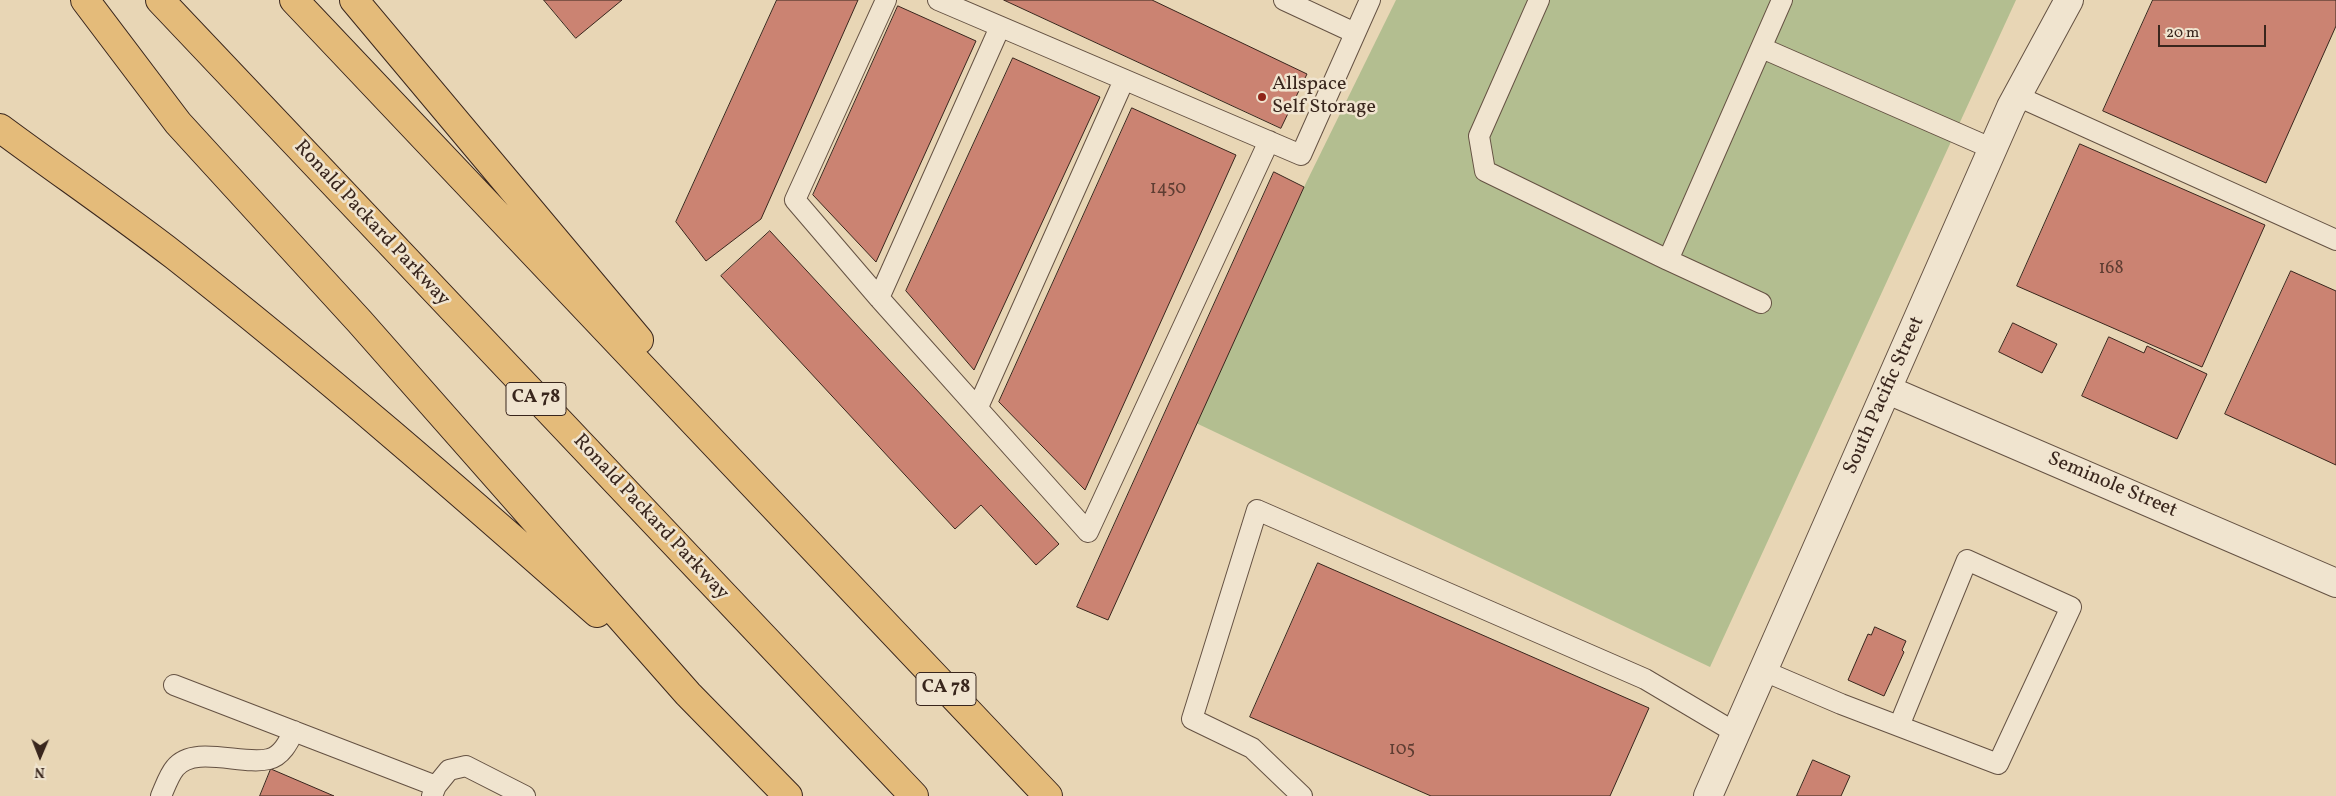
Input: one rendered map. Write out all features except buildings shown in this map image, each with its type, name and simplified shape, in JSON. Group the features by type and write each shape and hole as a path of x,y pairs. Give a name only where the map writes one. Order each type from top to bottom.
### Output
{"highway":[{"path":"85,0 178,123 360,322 688,694 788,796"},
{"name":"Ronald Packard Parkway","path":"160,0 914,796"},
{"name":"CA 78","path":"294,0 1048,796"},
{"path":"354,0 844,582"},
{"path":"0,128 173,255 342,392 485,514 688,694"}],"street":[{"name":"South Pacific Street","path":"1708,796 2017,96 2069,0"},
{"name":"Seminole Street","path":"1888,390 2336,583"}],"lane":[{"path":"886,0 795,200 879,298 1088,532 1269,141"},
{"path":"938,0 1301,155 1370,0"},
{"path":"1284,0 1356,33"},
{"path":"1540,0 1479,136 1485,171 1761,303"},
{"path":"1668,260 1782,0"},
{"path":"879,298 1000,27"},
{"path":"1762,48 1993,149"},
{"path":"978,407 1124,80"},
{"path":"2017,96 2336,240"},
{"path":"1302,796 1252,748 1192,719 1257,510 1645,679 1736,733"},
{"path":"1764,671 1898,726 1998,764 2071,607 1967,560 1898,726"},
{"path":"174,685 294,731 434,791 449,770 466,766 526,796"},
{"path":"161,796 175,767 189,758 206,756 244,760 270,759 285,748 294,731"}],"green space":[{"path":"1396,0 2016,0 1710,667 1196,423 1304,187"}],"place":[{"name":"Allspace Self Storage","path":"1262,97"}]}
